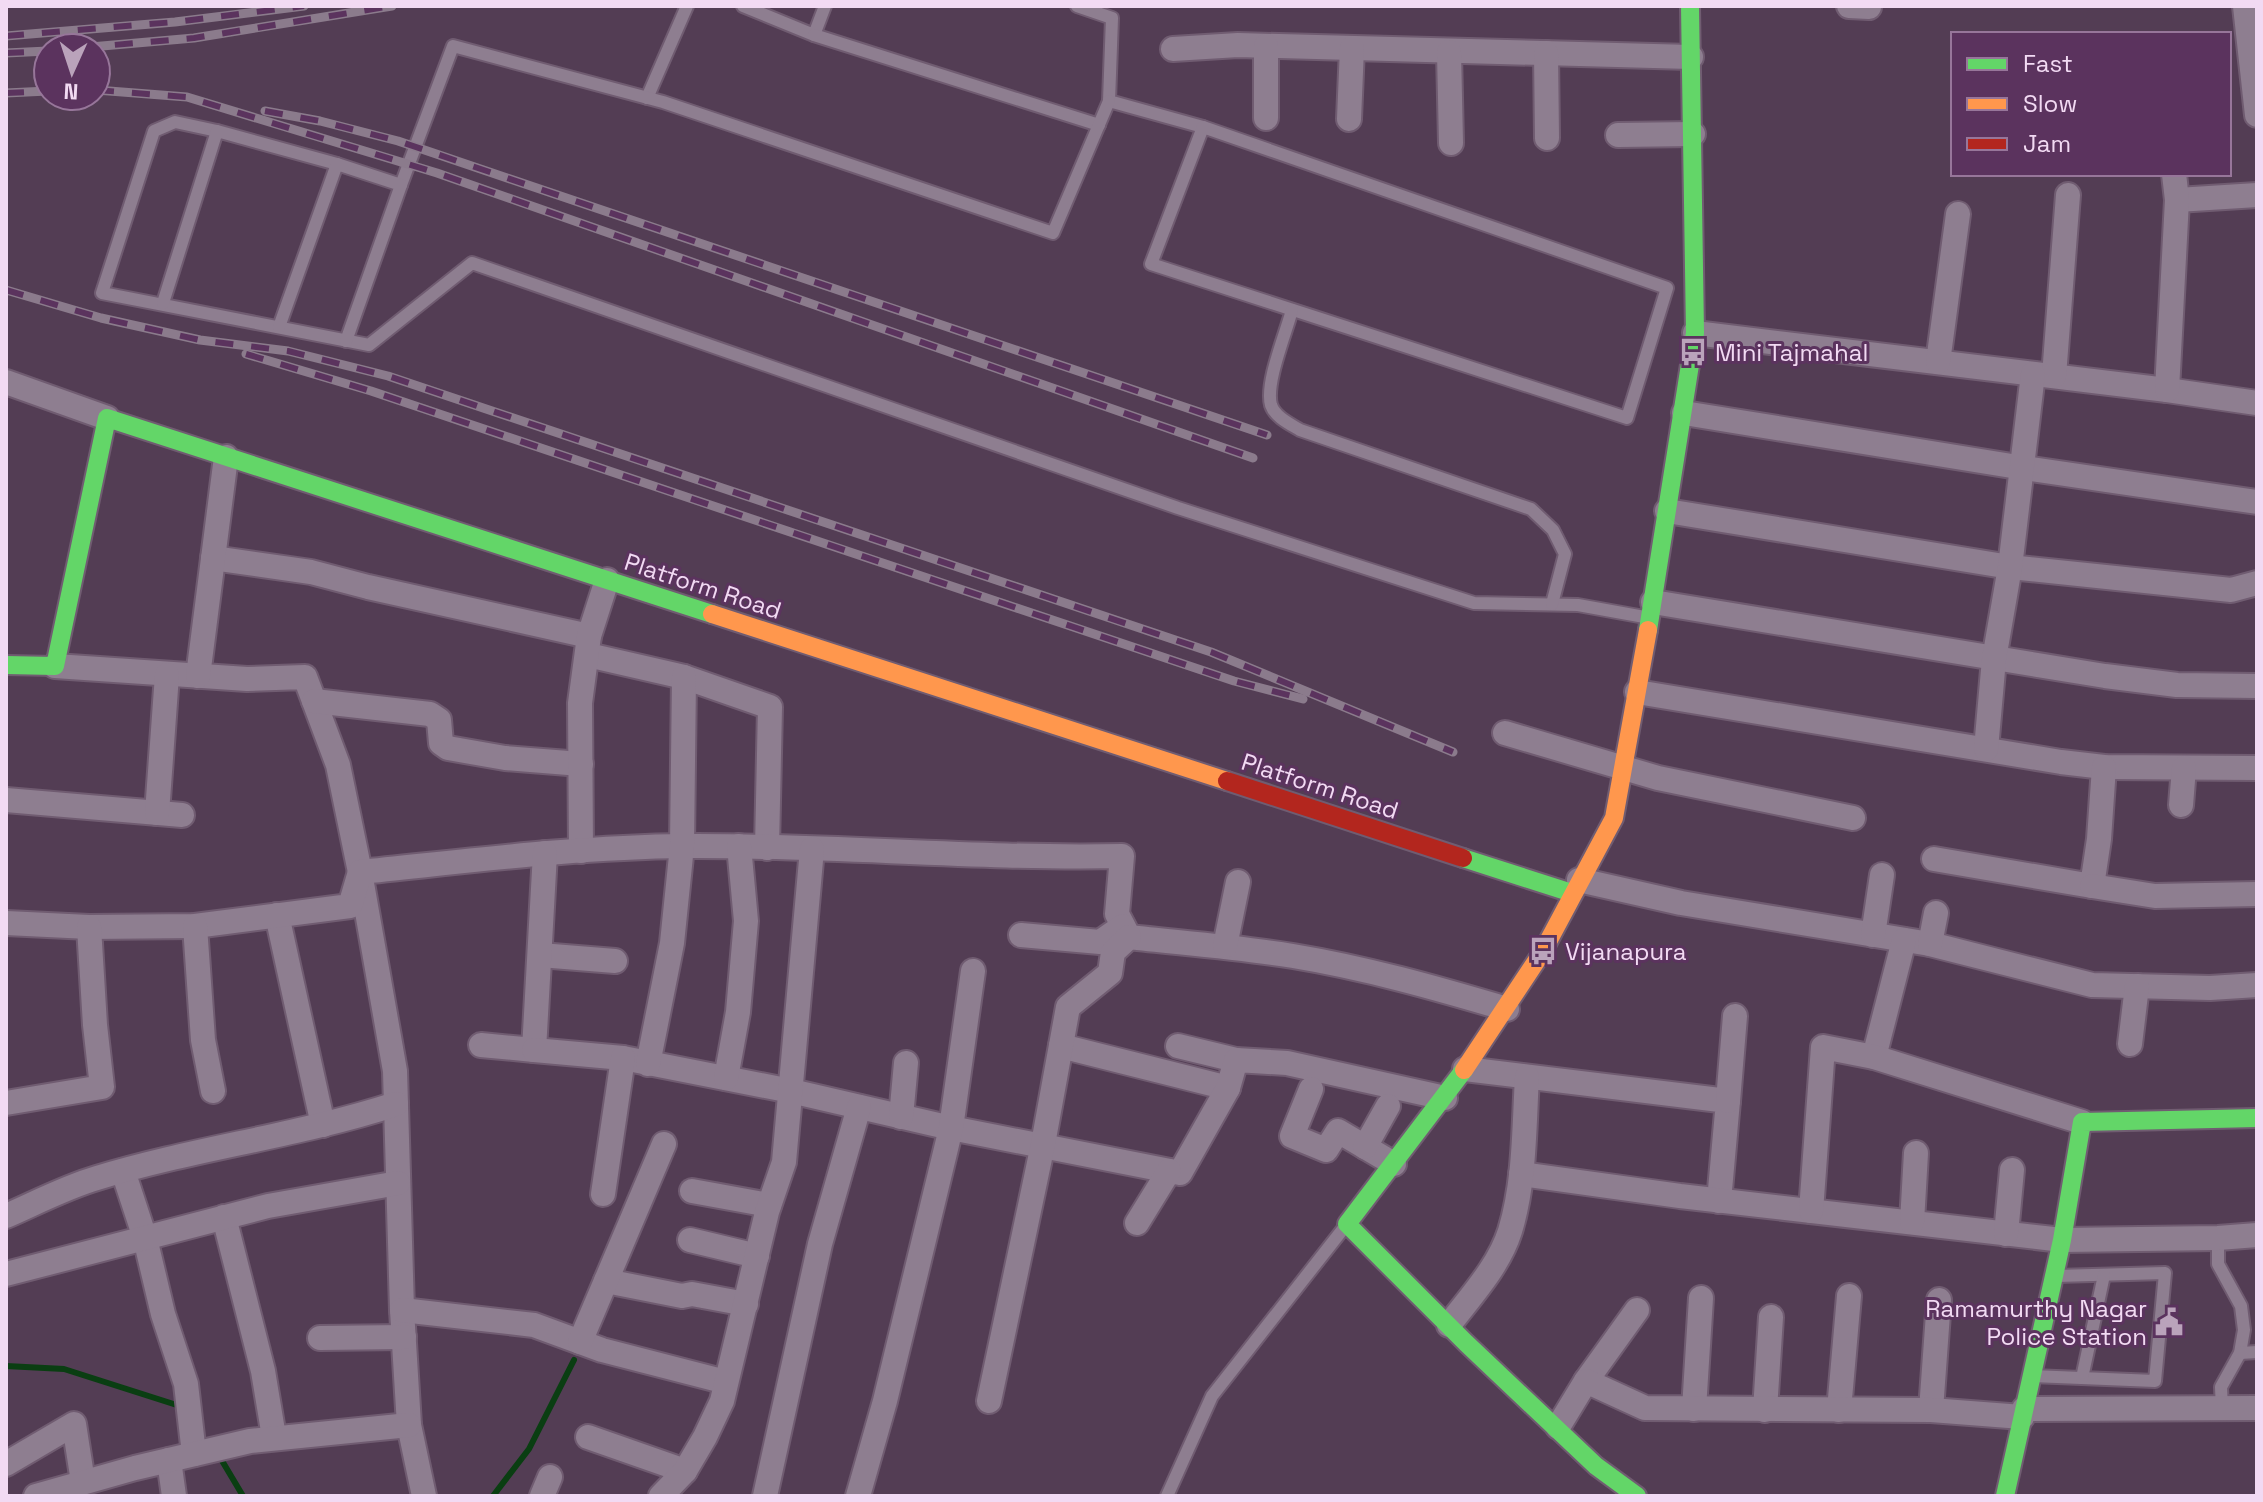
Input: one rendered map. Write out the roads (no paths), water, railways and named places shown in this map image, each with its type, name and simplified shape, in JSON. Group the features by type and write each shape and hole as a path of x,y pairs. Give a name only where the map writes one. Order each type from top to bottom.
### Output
{"street":[{"path":"1637,1496 1596,1466 1347,1224 1445,1098 1507,1009 1543,951 1614,818 1652,610 1695,333 1690,6"},
{"path":"1849,6 1869,7"},
{"path":"2245,6 2257,115"},
{"path":"1173,49 1266,46 1691,57"},
{"path":"1266,46 1266,118"},
{"path":"1349,119 1352,48"},
{"path":"1449,52 1451,143"},
{"path":"1546,53 1547,138"},
{"path":"1618,135 1693,134"},
{"path":"2167,390 2177,200 2174,176"},
{"path":"1986,749 1994,659 2024,468 2044,375 2068,195"},
{"path":"2177,200 2257,195"},
{"path":"1938,362 1958,214"},
{"path":"1695,333 2257,403"},
{"path":"6,382 107,418 55,666"},
{"path":"1684,413 2257,502"},
{"name":"Platform Road","path":"107,418 607,580 1575,886"},
{"path":"198,676 226,457"},
{"path":"1667,511 2010,567 2231,590 2257,583"},
{"path":"213,558 311,572 368,587 588,646 770,707 767,848"},
{"path":"581,851 580,703 588,646 607,580"},
{"path":"1652,610 2177,685 2257,686"},
{"path":"6,665 247,679 305,677 338,765 395,1071 402,1310 409,1425 424,1496"},
{"path":"6,800 169,814 167,675"},
{"path":"648,1064 672,943 682,846 684,677"},
{"path":"1637,692 2104,767 2257,768"},
{"path":"314,701 430,714 439,720 441,743 448,748 505,758 581,764"},
{"path":"1505,733 1709,791 1853,818"},
{"path":"2092,886 2104,767"},
{"path":"2181,805 2184,768"},
{"path":"360,872 545,853 682,846 1028,858 1122,856 1117,914 1126,932"},
{"path":"726,1078 738,1012 746,921 739,846"},
{"path":"661,1496 685,1471 722,1401 769,1205 784,1162 812,849"},
{"path":"534,1050 545,853"},
{"path":"1934,859 2155,896 2257,894"},
{"path":"6,923 89,927 195,926 350,906 360,872"},
{"path":"1873,935 1882,875"},
{"path":"1225,946 1238,882"},
{"path":"1575,886 1930,944 2092,985 2210,988 2257,985"},
{"path":"1930,944 1936,913"},
{"path":"277,915 323,1125"},
{"path":"195,926 203,1040 213,1091"},
{"path":"6,1103 102,1087 89,927"},
{"path":"1021,935 1100,942 1126,932 1295,956 1401,978 1507,1009"},
{"path":"989,1401 1043,1144 1068,1007 1110,973 1113,952 1126,932"},
{"path":"1874,1057 1904,940"},
{"path":"540,955 615,961"},
{"path":"858,1496 885,1401 951,1128 973,971"},
{"path":"2130,1044 2137,986"},
{"path":"1719,1201 1735,1016"},
{"path":"481,1045 623,1058 1180,1173 1228,1088 1236,1060"},
{"path":"1061,1046 1228,1088"},
{"path":"1178,1046 1236,1060 1287,1063 1445,1098"},
{"path":"1811,1211 1823,1047 1874,1057 2082,1122 2257,1118"},
{"path":"603,1194 623,1058"},
{"path":"901,1117 906,1063"},
{"path":"1465,1069 1728,1101"},
{"path":"1449,1325 1492,1266 1510,1232 1521,1174 1527,1077"},
{"path":"1311,1089 1292,1136 1326,1150 1338,1131 1394,1164"},
{"path":"6,1216 94,1179 209,1149 323,1125 396,1104"},
{"path":"1365,1147 1388,1106"},
{"path":"765,1496 820,1244 859,1107"},
{"path":"2005,1496 2062,1240 2082,1122"},
{"path":"580,1342 664,1144"},
{"path":"1912,1222 1916,1153"},
{"path":"2006,1234 2012,1170"},
{"path":"123,1171 186,1384 197,1453"},
{"path":"1137,1223 1169,1171"},
{"path":"1521,1174 1719,1201 2062,1240 2257,1235"},
{"path":"6,1274 268,1206 398,1183"},
{"path":"692,1191 769,1205"},
{"path":"224,1217 260,1358 274,1437"},
{"path":"690,1240 757,1256"},
{"path":"606,1281 682,1296 692,1294 746,1304"},
{"path":"1839,1410 1849,1296"},
{"path":"1694,1409 1701,1298"},
{"path":"1931,1410 1939,1300"},
{"path":"402,1310 534,1325 580,1342 726,1382"},
{"path":"1558,1427 1586,1381 1637,1310"},
{"path":"1765,1410 1771,1317"},
{"path":"320,1338 404,1337"},
{"path":"1586,1381 1645,1408 2023,1413 2257,1408"},
{"path":"6,1464 74,1424 83,1482"},
{"path":"36,1496 250,1441 409,1425"},
{"path":"588,1437 685,1471"},
{"path":"169,1460 174,1496"}],"lane":[{"path":"647,98 687,6"},
{"path":"743,6 814,35 1099,125"},
{"path":"814,35 825,6"},
{"path":"346,341 453,46 647,98 1053,233 1109,101 1112,18 1077,6"},
{"path":"1109,101 1203,127 1667,288 1627,418 1151,264 1203,127"},
{"path":"401,185 337,164 175,122 154,131 102,293 369,345 472,263 1178,508 1474,603 1652,610"},
{"path":"163,303 217,131"},
{"path":"279,327 337,164"},
{"path":"1292,310 1271,387 1271,406 1282,419 1300,430 1531,509 1553,530 1565,554 1552,604"},
{"path":"1167,1496 1212,1396 1347,1224"},
{"path":"2218,1238 2218,1264 2241,1306 2244,1330 2240,1353 2221,1387 2222,1409"},
{"path":"2032,1376 2155,1381 2165,1273 2054,1276"},
{"path":"2082,1378 2104,1275"},
{"path":"2240,1353 2257,1352"}],"waterway":[{"path":"493,1496 529,1449 574,1360"},
{"path":"6,1366 64,1369 183,1407"},
{"path":"218,1454 243,1496"}],"railway":[{"path":"6,36 175,22 304,6"},
{"path":"112,45 194,38 392,6"},
{"path":"6,53 32,52"},
{"path":"112,91 187,97 437,173 1253,458"},
{"path":"6,93 32,92"},
{"path":"265,111 398,141 1267,435"},
{"path":"6,290 101,318 200,340 288,351 388,376 1211,652 1453,752"},
{"path":"246,354 371,391 1234,681 1303,699"}],"place":[{"name":"Mini Tajmahal","path":"1693,352"},
{"name":"Vijanapura","path":"1543,951"},
{"name":"Ramamurthy Nagar Police Station","path":"2169,1322"}]}
